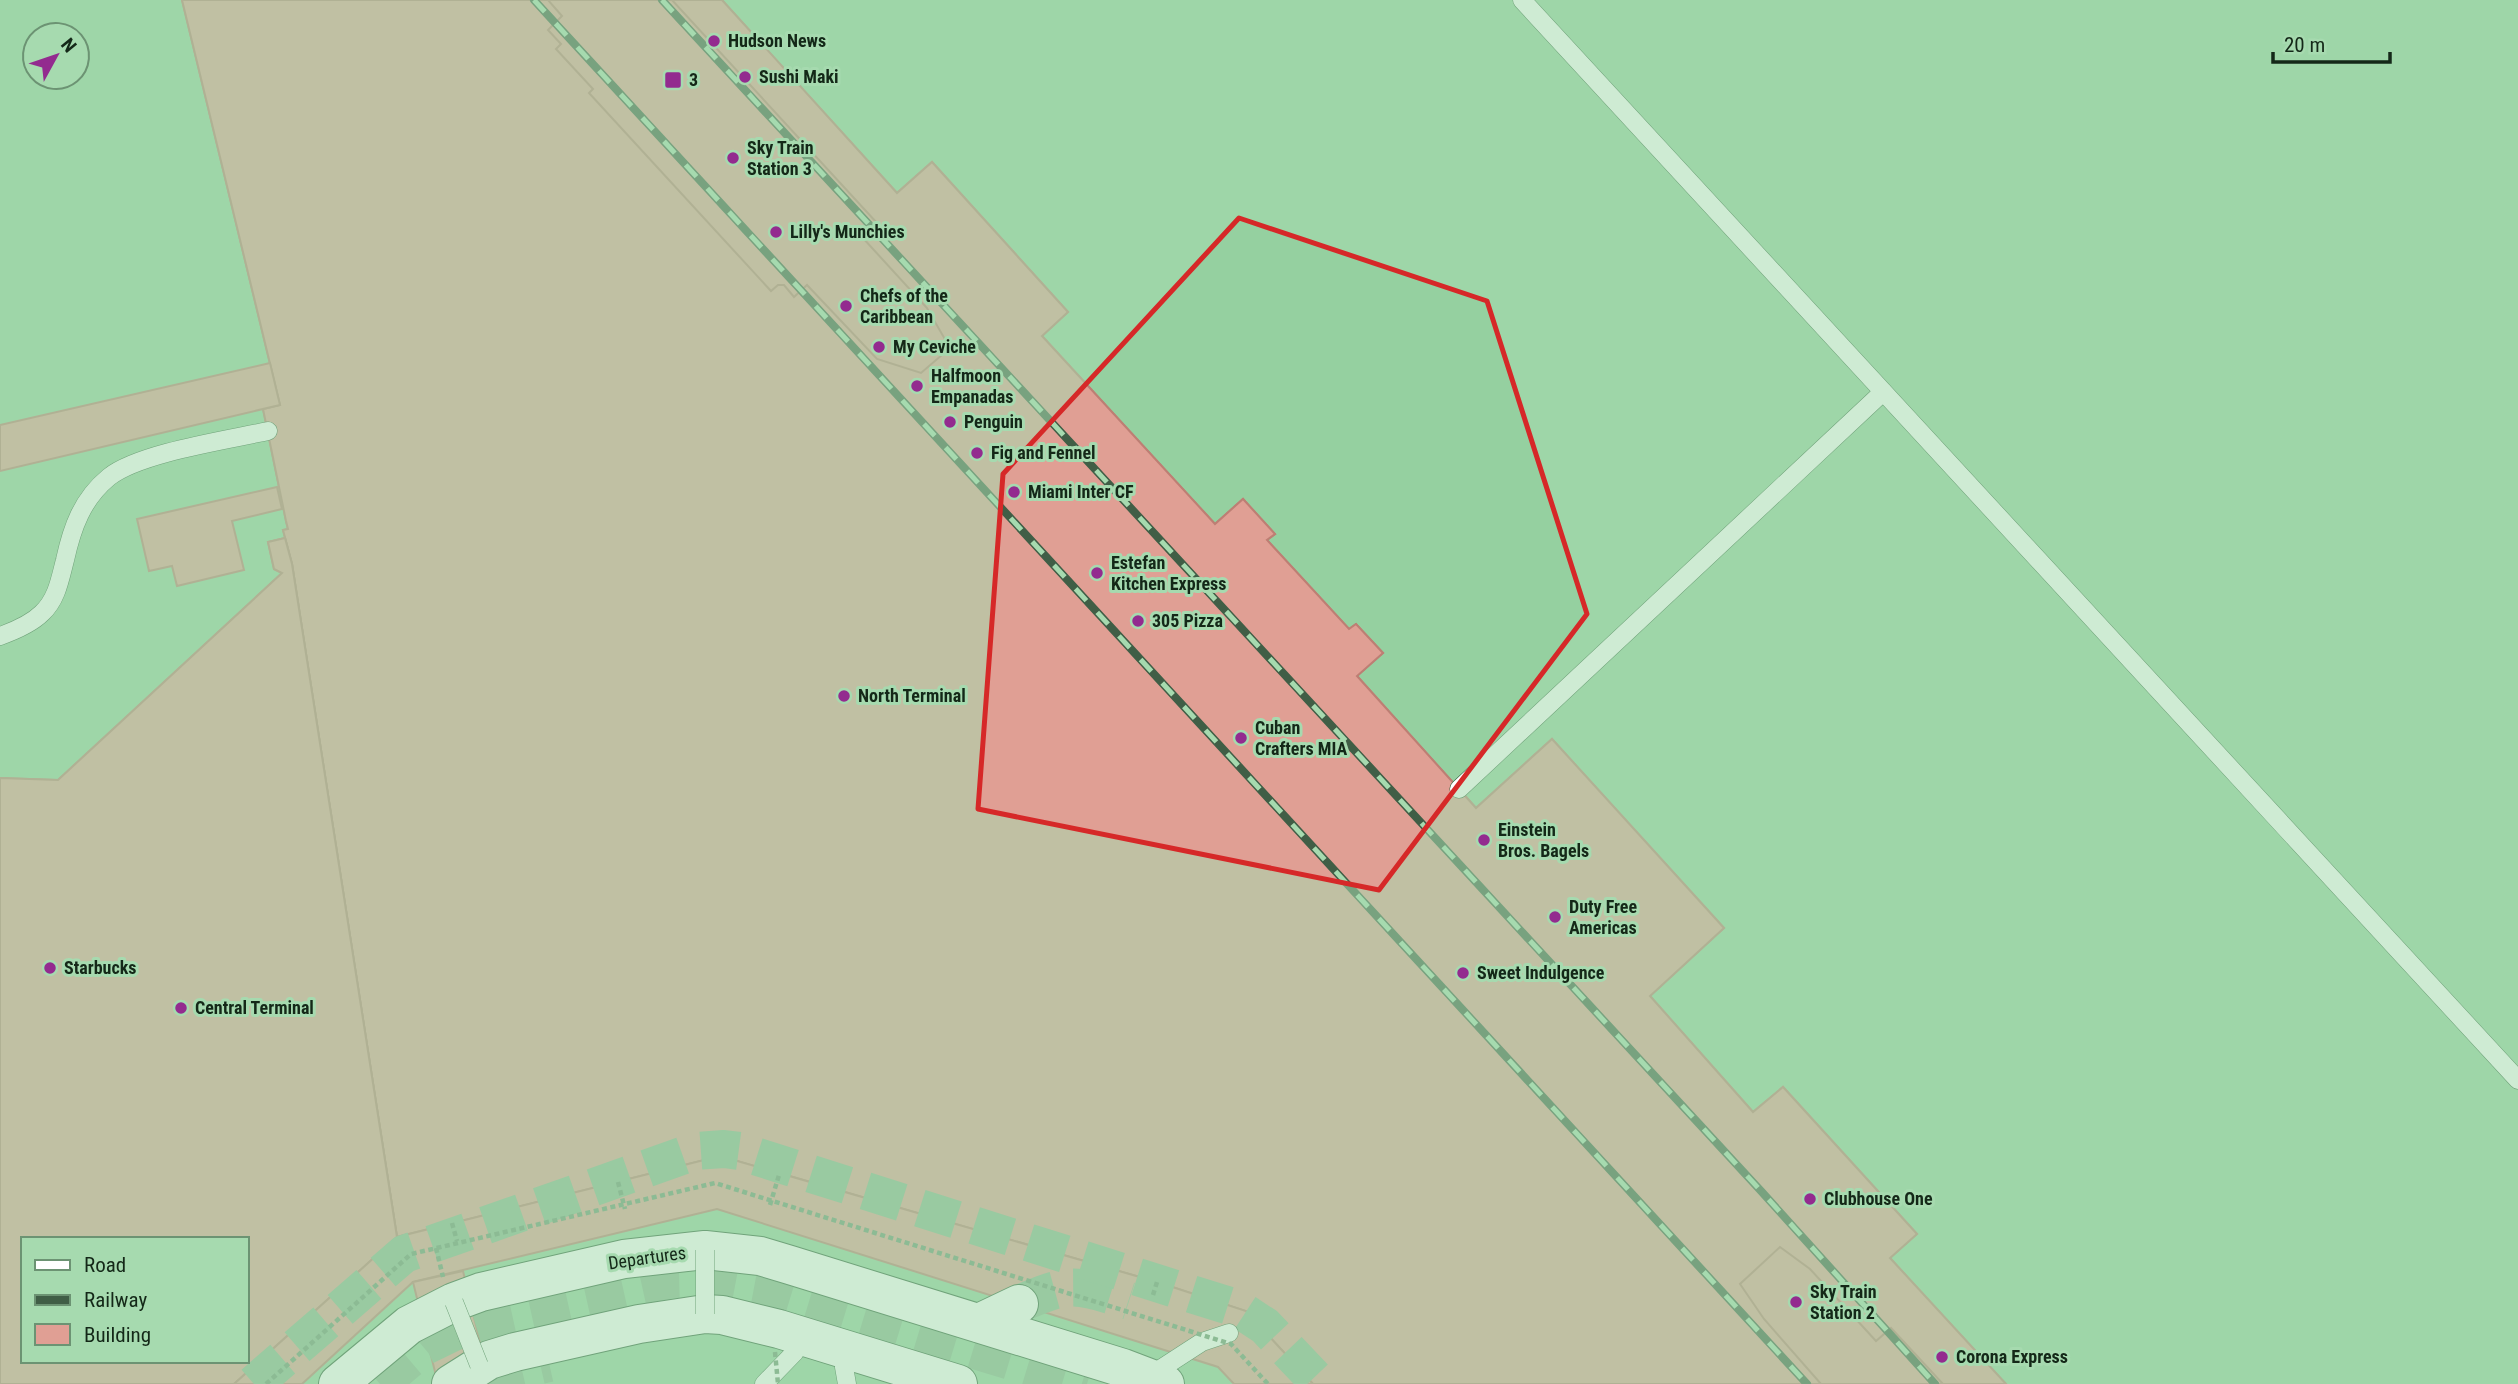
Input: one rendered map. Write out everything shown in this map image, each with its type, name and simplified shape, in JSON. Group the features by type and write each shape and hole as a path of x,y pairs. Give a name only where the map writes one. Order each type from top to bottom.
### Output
{"main road":[{"name":"Departures","path":"338,1384 409,1325 454,1302 481,1292 624,1259 705,1250 760,1256 979,1323 1150,1382"},
{"path":"979,1323 1019,1304"},
{"path":"465,1375 502,1356 542,1345 639,1324 705,1314 722,1315 779,1329 958,1384"}],"lane":[{"path":"1522,0 2518,1080"},
{"path":"1459,789 1883,392"},
{"path":"0,636 38,617 52,600 60,582 77,517 87,500 107,478 144,459 268,431"},
{"path":"705,1250 705,1314"},
{"path":"454,1302 465,1375"},
{"path":"1150,1382 1202,1342 1229,1333"},
{"path":"764,1384 795,1352"}],"path":[{"path":"769,1205 779,1175"},
{"path":"618,1182 625,1209"},
{"path":"266,1384 411,1254 715,1183 1231,1345 1268,1384"},
{"path":"452,1223 457,1241"},
{"path":"1153,1295 1157,1282"},
{"path":"775,1352 778,1384"}],"highlighted area":[{"path":"1239,218 1487,301 1587,614 1379,890 978,809 1003,474"}],"shaded area":[{"path":"0,0 2518,0 2518,1384 0,1384"}],"building":[{"name":"North Terminal","path":"182,0 722,0 897,193 932,162 1068,312 1042,336 1215,524 1243,499 1275,534 1267,540 1349,629 1356,624 1383,653 1357,676 1476,808 1552,739 1724,928 1650,996 1753,1112 1783,1087 1917,1234 1890,1258 2006,1384 1313,1384 1246,1311 1157,1282 720,1156 397,1237 292,564 283,530 288,529 263,409 280,405"},
{"name":"North Terminal","path":"182,0 722,0 897,193 932,162 1068,312 1042,336 1215,524 1243,499 1275,534 1267,540 1349,629 1356,624 1383,653 1357,676 1476,808 1552,739 1724,928 1650,996 1753,1112 1783,1087 1917,1234 1890,1258 2006,1384 1313,1384 1246,1311 1157,1282 720,1156 397,1237 292,564 283,530 288,529 263,409 280,405"},
{"name":"Sky Train Station 3","path":"548,0 672,0 877,223 862,237 927,308 950,348 921,373 877,359 807,285 794,297 784,285 778,285 771,291 589,93 593,89 556,49 561,44 548,30 562,16"},
{"path":"270,363 280,405 0,471 0,425"},
{"path":"277,487 282,509 232,521 244,570 177,586 172,566 149,571 137,519"},
{"name":"Central Terminal","path":"285,538 292,564 397,1237 234,1384 0,1384 0,778 58,780 282,573 274,569 268,542"},
{"name":"Central Terminal","path":"285,538 292,564 397,1237 234,1384 0,1384 0,778 58,780 282,573 274,569 268,542"},
{"path":"720,1156 1157,1282 1246,1311 1313,1384 1234,1384 1218,1367 717,1209 413,1282 302,1384 234,1384 397,1237"},
{"name":"Sky Train Station 2","path":"1780,1247 1810,1269 1876,1341 1891,1328 1943,1384 1821,1384 1764,1319 1740,1284"},
{"path":"463,1271 490,1384 438,1384 413,1282"}],"tunnel":[{"path":"254,1384 404,1254 696,1151 724,1149 739,1151 1239,1309 1265,1326 1320,1384"},
{"path":"380,1384 425,1346 464,1327 672,1279 718,1278 766,1287 1087,1384"},
{"path":"1019,1304 1063,1288 1085,1288 1129,1301"},
{"path":"487,1384 514,1371 549,1363"}],"railway":[{"path":"534,0 1807,1384"},
{"path":"662,0 1761,1191 1935,1384"}],"place":[{"name":"Hudson News","path":"714,41"},
{"name":"Sushi Maki","path":"745,77"},
{"name":"3","path":"673,80"},
{"name":"Sky Train Station 3","path":"733,158"},
{"name":"Lilly's Munchies","path":"776,232"},
{"name":"Chefs of the Caribbean","path":"846,306"},
{"name":"My Ceviche","path":"879,347"},
{"name":"Halfmoon Empanadas","path":"917,386"},
{"name":"Penguin","path":"950,422"},
{"name":"Fig and Fennel","path":"977,453"},
{"name":"Miami Inter CF","path":"1014,492"},
{"name":"Estefan Kitchen Express","path":"1097,573"},
{"name":"305 Pizza","path":"1138,621"},
{"name":"North Terminal","path":"844,696"},
{"name":"Cuban Crafters MIA","path":"1241,738"},
{"name":"Einstein Bros. Bagels","path":"1484,840"},
{"name":"Duty Free Americas","path":"1555,917"},
{"name":"Starbucks","path":"50,968"},
{"name":"Sweet Indulgence","path":"1463,973"},
{"name":"Central Terminal","path":"181,1008"},
{"name":"Clubhouse One","path":"1810,1199"},
{"name":"Sky Train Station 2","path":"1796,1302"},
{"name":"Corona Express","path":"1942,1357"}]}
